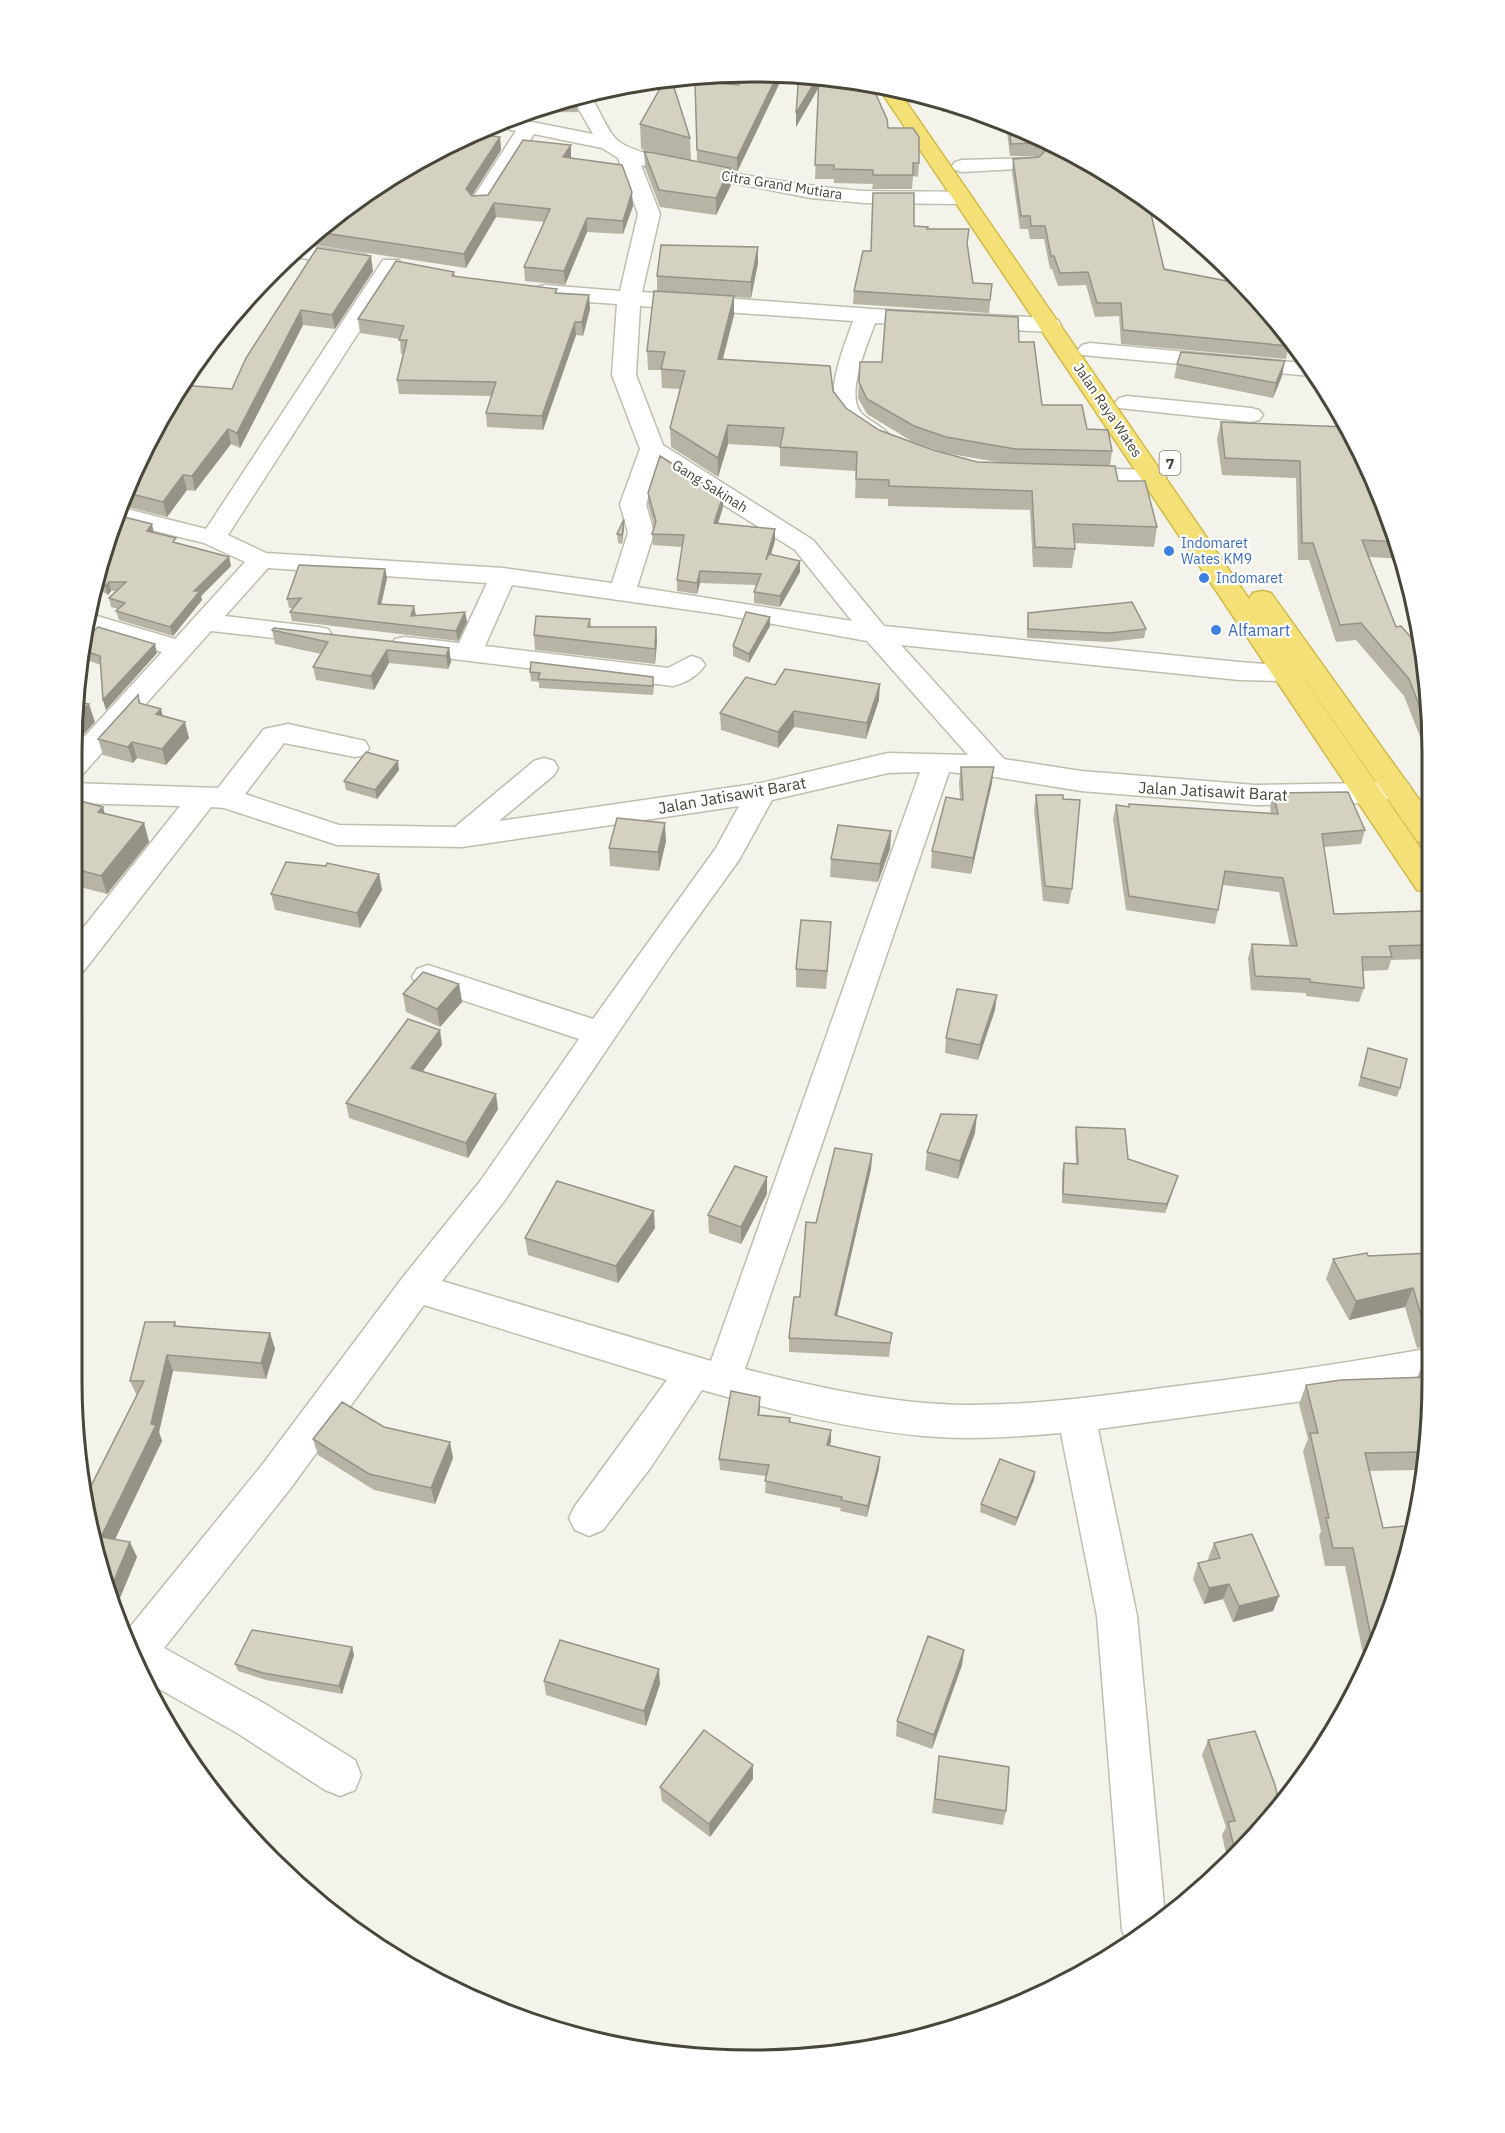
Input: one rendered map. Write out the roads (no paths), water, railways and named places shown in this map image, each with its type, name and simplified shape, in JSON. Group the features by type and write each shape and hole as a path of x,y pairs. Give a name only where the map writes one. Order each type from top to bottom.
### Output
{"highway":[{"name":"Jalan Raya Wates","path":"893,97 1050,325 1165,473"},
{"name":"Jalan Raya Wates","path":"919,103 1127,403 1165,473 1283,672 1382,790 1422,828"},
{"name":"Jalan Raya Wates","path":"1201,507 1312,672 1382,790 1422,870"}],"street":[{"path":"586,103 608,143"},
{"name":"Citra Grand Mutiara","path":"520,125 608,143 627,156 811,192 864,197 961,198"},
{"path":"480,204 529,126"},
{"path":"622,593 641,533 633,504 652,449 624,375 629,299 649,214 627,156"},
{"path":"962,166 1030,164"},
{"path":"213,538 402,266 307,253"},
{"path":"523,290 866,316 1050,325"},
{"path":"866,316 843,387 846,408 870,432 896,446"},
{"path":"1090,350 1302,369"},
{"path":"1127,403 1251,415"},
{"name":"Gang Sakinah","path":"652,449 804,545 876,634 995,768"},
{"path":"1048,474 1165,473"},
{"path":"126,516 213,538 261,560 502,576 718,606 876,634 1239,671 1283,672"},
{"path":"82,757 261,560"},
{"path":"469,652 502,576"},
{"path":"204,622 342,638"},
{"path":"95,624 180,649"},
{"path":"377,641 673,677 691,665"},
{"path":"82,952 215,798 269,740 276,735 295,734 355,748"},
{"path":"589,1518 637,1455 708,1377 938,762"},
{"name":"Jalan Jatisawit Barat","path":"82,793 215,798 337,836 462,837 761,793 888,763 938,762 995,768 1081,782 1255,795 1382,790"},
{"path":"462,837 544,768"},
{"path":"138,1646 276,1477 416,1288 493,1190 661,945 728,853 761,793"},
{"path":"428,977 602,1034"},
{"path":"416,1288 708,1377 890,1415 994,1422 1076,1415 1352,1379 1422,1366"},
{"path":"1076,1415 1117,1616 1144,1924"},
{"path":"144,1660 252,1719 340,1775"}],"place":[{"name":"Indomaret Wates KM9","path":"1169,551"},
{"name":"Indomaret","path":"1204,578"},
{"name":"Alfamart","path":"1216,630"}]}
